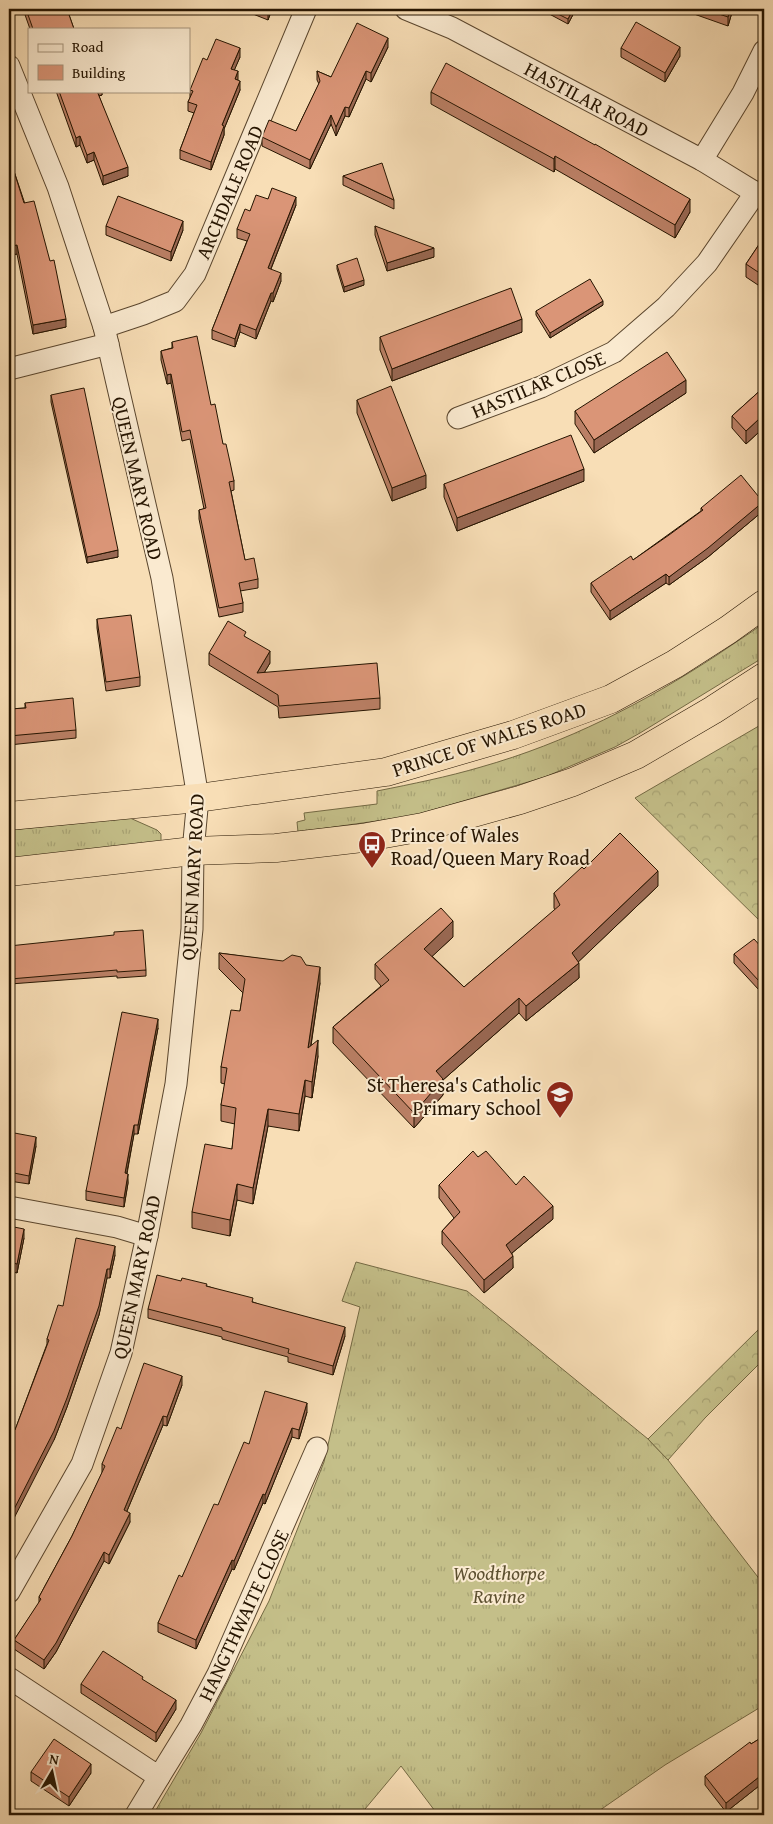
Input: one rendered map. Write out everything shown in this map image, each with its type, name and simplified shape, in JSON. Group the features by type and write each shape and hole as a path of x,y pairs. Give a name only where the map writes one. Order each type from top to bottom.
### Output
{"highway":[{"name":"PRINCE OF WALES ROAD","path":"9,816 198,798 386,772 513,735 611,699 675,664 764,604"},
{"path":"9,872 193,851 261,850 362,838 423,827 520,800 572,782 636,755 714,710 764,677"}],"street":[{"name":"ARCHDALE ROAD","path":"9,369 106,336 142,314 175,301 195,274 306,9"},
{"name":"HASTILAR ROAD","path":"406,9 452,28 702,160 760,195"},
{"path":"702,160 743,93 764,51"},
{"name":"QUEEN MARY ROAD","path":"9,66 58,187 106,336 162,578 198,798 193,851 192,929 176,1084 122,1354 82,1464 9,1592"},
{"name":"HASTILAR CLOSE","path":"458,418 540,387 614,352 666,306 707,263 760,195"},
{"path":"9,1207 117,1227 147,1236"},
{"name":"HANGTHWAITE CLOSE","path":"136,1815 191,1725 218,1674 318,1448"},
{"path":"9,1678 159,1777"}],"green space":[{"path":"764,623 764,657 615,747 545,777 412,816 298,832 297,822 305,820 304,813 377,804 377,791 481,767 574,734 633,705 689,673"},
{"path":"764,723 764,925 635,798"},
{"path":"130,818 157,830 161,834 161,843 9,860 9,830"},
{"name":"Woodthorpe Ravine","path":"356,1262 467,1291 648,1439 668,1460 764,1585 764,1705 665,1765 593,1815 438,1815 401,1766 360,1815 153,1815 201,1733 269,1601 324,1462 360,1307 342,1301"},
{"path":"764,1324 764,1359 705,1418 668,1460 648,1439"}],"building":[{"path":"26,9 67,9 74,28 33,28"},
{"path":"548,9 573,9 568,19"},
{"path":"704,9 730,9 728,17"},
{"path":"636,22 680,47 665,73 621,48"},
{"path":"357,23 388,38 371,73 366,71 349,108 345,107 336,127 331,115 310,160 262,137 269,120 296,131 320,81 317,71 331,77"},
{"path":"216,39 240,48 231,69 238,71 235,79 240,81 222,125 224,126 211,162 180,150 197,105 188,102 193,91 190,90 203,58 207,60"},
{"path":"446,63 595,144 690,199 675,225 555,156 554,159 431,92"},
{"path":"59,92 97,92 128,167 103,176 94,152 87,155 80,136 76,138"},
{"path":"9,156 24,203 34,201 50,261 54,260 66,319 33,325 17,245 12,246 9,235"},
{"path":"382,163 394,200 343,176"},
{"path":"272,188 296,197 268,268 281,273 256,330 240,324 235,339 212,330 250,234 237,229 245,209 250,211 256,195 268,199"},
{"path":"118,196 183,221 171,252 106,226"},
{"path":"375,226 434,248 387,263"},
{"path":"764,237 764,276 746,264"},
{"path":"357,258 364,280 344,287 337,265"},
{"path":"590,279 603,301 550,333 536,311"},
{"path":"511,288 522,319 392,369 380,337"},
{"path":"197,336 211,405 215,404 223,444 226,444 230,462 234,481 229,482 245,560 254,558 258,579 239,583 243,603 219,608 199,510 206,508 190,430 182,432 171,374 167,375 161,351 173,348 172,342"},
{"path":"667,352 686,380 594,440 575,411"},
{"path":"391,386 426,475 392,488 357,400"},
{"path":"764,387 764,425 759,419 746,431 732,416"},
{"path":"84,388 118,550 87,557 51,395"},
{"path":"571,435 584,469 457,518 444,484"},
{"path":"741,475 763,502 708,548 669,577 666,574 610,611 591,583 631,556 633,560 669,535 703,510 701,508"},
{"path":"131,615 140,677 106,682 97,619"},
{"path":"228,621 246,632 244,636 270,651 257,673 377,663 380,698 279,706 278,695 209,653"},
{"path":"73,698 76,730 9,736 9,709 26,708 25,703"},
{"path":"620,833 658,871 572,953 579,963 526,1006 519,998 436,1071 443,1079 414,1113 333,1027 389,980 375,964 441,908 453,921 424,949 464,987 560,905 554,893 582,867 584,869"},
{"path":"143,930 146,970 117,972 117,970 10,979 9,946 114,935 114,932"},
{"path":"754,939 764,950 764,976 759,981 734,954"},
{"path":"219,953 283,961 292,955 301,957 306,965 320,967 308,1048 318,1040 312,1082 305,1080 299,1114 268,1109 253,1188 237,1184 230,1220 192,1212 205,1144 232,1149 236,1108 221,1105 227,1068 221,1067 231,1010 240,1011 245,979"},
{"path":"122,1012 158,1019 138,1125 134,1125 125,1173 128,1174 124,1198 86,1191"},
{"path":"9,1016 14,1022 9,1026"},
{"path":"9,1132 36,1137 29,1176 9,1172"},
{"path":"473,1151 478,1157 486,1151 516,1185 524,1176 553,1206 506,1245 513,1256 484,1280 442,1231 460,1212 439,1185"},
{"path":"9,1226 24,1229 17,1264 9,1262"},
{"path":"76,1238 115,1246 110,1269 107,1269 99,1306 54,1431 9,1519 9,1434 12,1428 15,1430 49,1340 47,1339 58,1305 63,1306"},
{"path":"157,1275 181,1281 182,1278 207,1284 206,1286 253,1298 252,1302 345,1327 333,1366 288,1353 289,1349 222,1330 222,1328 148,1309"},
{"path":"144,1363 182,1376 167,1417 163,1416 124,1510 130,1513 109,1555 104,1552 56,1643 44,1660 14,1640 41,1599 39,1597 72,1536 105,1466 102,1464 117,1427 121,1429"},
{"path":"265,1391 307,1403 299,1430 292,1428 265,1495 263,1494 234,1561 232,1560 196,1640 158,1623 179,1575 182,1577 214,1504 218,1505 244,1442 249,1444"},
{"path":"103,1651 143,1677 142,1679 176,1700 156,1733 81,1684"},
{"path":"9,1698 13,1702 9,1708"},
{"path":"764,1736 764,1773 726,1803 705,1776 750,1742 751,1744"},
{"path":"54,1739 91,1764 69,1797 31,1772"}],"place":[{"name":"Prince of Wales Road/Queen Mary Road","path":"372,869"},
{"name":"St Theresa's Catholic Primary School","path":"560,1119"}]}
